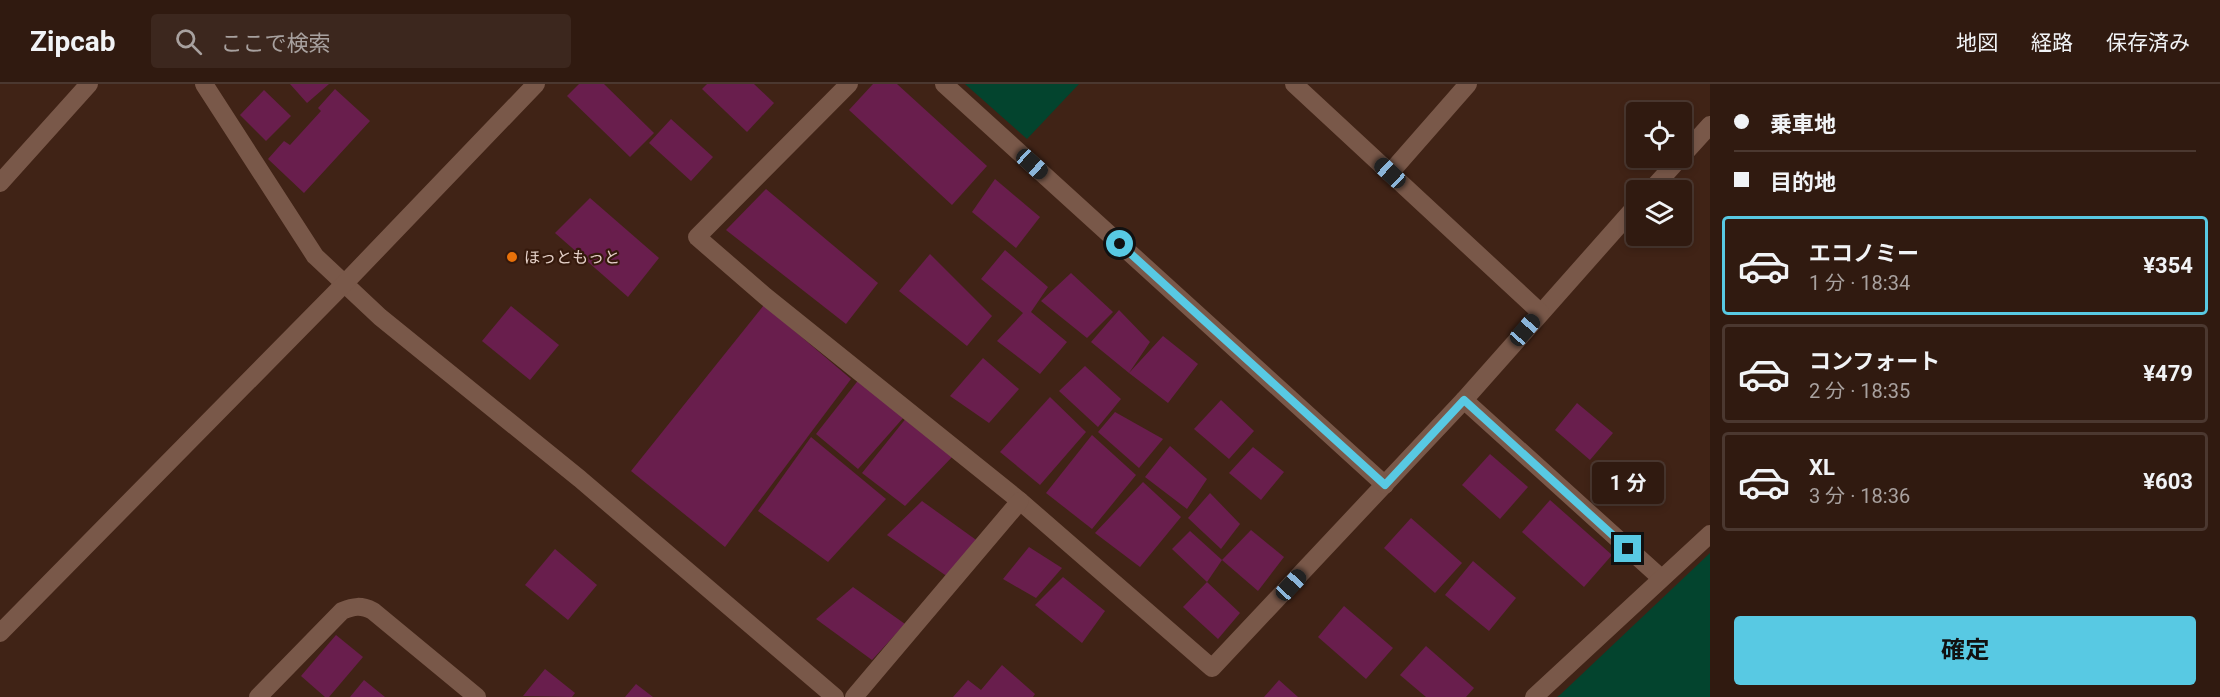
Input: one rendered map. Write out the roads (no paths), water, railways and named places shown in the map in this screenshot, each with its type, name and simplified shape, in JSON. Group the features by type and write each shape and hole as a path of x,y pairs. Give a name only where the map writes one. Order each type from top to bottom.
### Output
{"street":[{"path":"0,183 89,84"},
{"path":"204,84 315,256 380,317 580,479 835,697"},
{"path":"0,633 344,284 536,84"},
{"path":"849,84 697,237 765,296 1020,501 1212,668 1464,400 1626,217"},
{"path":"944,84 1385,485"},
{"path":"1294,84 1540,312"},
{"path":"1390,173 1468,84"},
{"path":"1692,145 1710,125"},
{"path":"1660,180 1671,168"},
{"path":"1464,400 1661,578"},
{"path":"854,697 1020,501"},
{"path":"1534,697 1710,534"},
{"path":"258,697 342,611 353,606 363,606 373,611 477,697"}],"place":[{"name":"ほっともっと","path":"512,257"}]}
